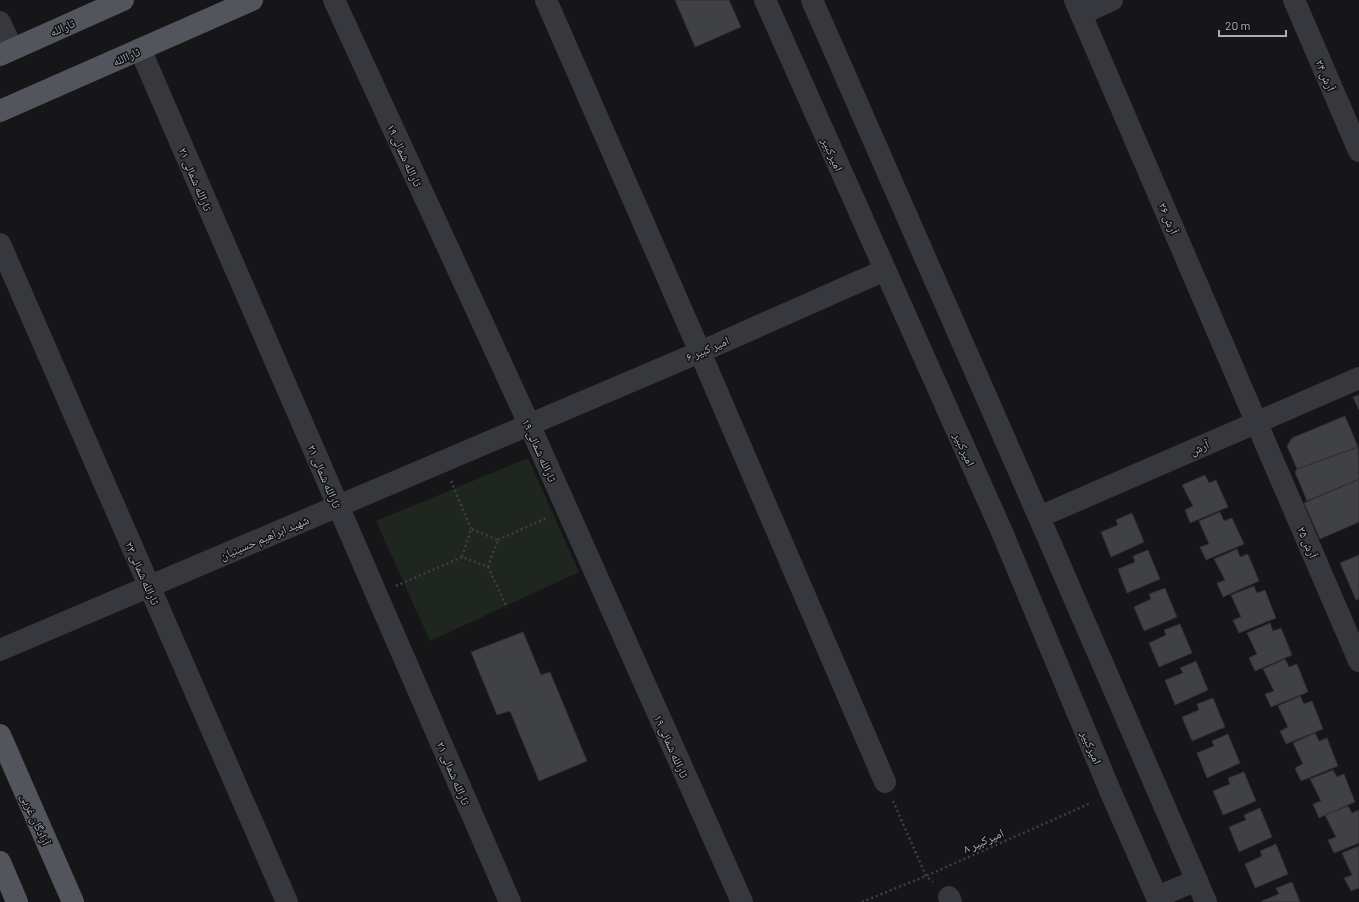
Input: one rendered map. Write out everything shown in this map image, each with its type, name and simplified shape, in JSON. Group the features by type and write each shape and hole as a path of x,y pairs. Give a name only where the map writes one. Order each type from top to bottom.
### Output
{"main road":[{"name":"ثارالله","path":"6,52 123,0"},
{"name":"ثاراالله","path":"0,111 252,0"},
{"name":"آزادگان غربی","path":"0,735 73,902"},
{"path":"0,862 17,902"}],"street":[{"name":"ثارالله شمالی ۱۹","path":"334,0 529,424 742,902"},
{"path":"546,0 886,782"},
{"name":"امیرکبیر","path":"765,0 1002,532 1111,793 1158,899"},
{"path":"812,0 1206,902"},
{"path":"1078,7 1112,0"},
{"name":"آرش ۲۴","path":"1294,0 1359,151"},
{"name":"آرش ۲۶","path":"1078,7 1256,423"},
{"path":"0,22 6,52"},
{"name":"ثارالله شمالی ۲۱","path":"140,49 510,902"},
{"name":"ثارالله شمالی ۲۳","path":"0,244 287,902"},
{"name":"امیر کبیر ۶","path":"529,424 700,352 885,270"},
{"name":"آرش","path":"1039,517 1359,378"},
{"name":"آرش ۲۵","path":"1256,423 1359,661"},
{"name":"شهید ابراهیم حسینیان","path":"0,650 529,424"},
{"path":"1158,899 1197,880"}],"path":[{"path":"442,461 470,529 462,557"},
{"path":"470,529 498,540 567,510"},
{"path":"488,567 498,540"},
{"path":"377,594 462,557 488,567 507,608"},
{"path":"886,782 926,876 950,900"},
{"name":"امیرکبیر ۸","path":"862,902 926,876 1111,793"}],"shaded area":[{"path":"528,458 579,572 430,641 376,521"}],"building":[{"path":"675,0 729,0 741,27 695,47"},
{"path":"1359,395 1359,410 1353,397"},
{"path":"1345,416 1358,447 1297,469 1287,446 1292,438"},
{"path":"1358,447 1359,479 1307,501 1295,472 1297,469"},
{"path":"1205,475 1209,483 1216,480 1228,507 1190,523 1185,510 1193,506 1182,485"},
{"path":"1359,479 1359,522 1320,539 1304,503"},
{"path":"1220,512 1224,521 1232,518 1244,544 1206,560 1200,547 1209,544 1199,521"},
{"path":"1132,513 1144,542 1111,557 1101,532 1118,525 1116,520"},
{"path":"1237,549 1240,557 1248,554 1259,581 1223,597 1217,583 1225,580 1214,559"},
{"path":"1148,550 1160,579 1127,593 1118,569 1135,562 1133,556"},
{"path":"1359,555 1359,599 1356,600 1340,563"},
{"path":"1254,586 1257,593 1265,590 1276,618 1239,633 1233,620 1241,617 1231,595"},
{"path":"1165,588 1177,617 1144,631 1134,607 1151,599 1149,594"},
{"path":"1270,623 1273,631 1281,628 1292,655 1255,671 1249,658 1257,654 1247,633"},
{"path":"1180,624 1192,653 1159,667 1149,643 1166,635 1164,630"},
{"path":"523,632 541,675 550,672 587,761 539,781 510,711 497,715 471,652"},
{"path":"1285,659 1289,667 1297,664 1308,692 1271,707 1265,694 1274,691 1263,669"},
{"path":"1196,661 1208,690 1175,705 1165,680 1183,673 1180,668"},
{"path":"1300,696 1304,704 1312,701 1323,729 1286,744 1280,731 1288,727 1278,706"},
{"path":"1213,698 1225,727 1192,741 1182,717 1199,710 1197,704"},
{"path":"1315,733 1319,741 1327,738 1338,766 1301,781 1295,768 1303,764 1293,743"},
{"path":"1228,734 1240,763 1207,778 1197,753 1214,746 1212,741"},
{"path":"1333,770 1337,777 1344,774 1355,802 1319,818 1313,804 1321,801 1310,779"},
{"path":"1244,772 1256,801 1223,815 1213,791 1230,784 1228,778"},
{"path":"1348,806 1352,813 1359,810 1359,843 1334,853 1328,840 1336,837 1325,815"},
{"path":"1260,808 1272,837 1239,852 1229,827 1246,820 1244,815"},
{"path":"1276,844 1288,874 1255,888 1245,864 1262,856 1260,851"},
{"path":"1359,846 1359,888 1351,891 1344,878 1352,875 1342,853"},
{"path":"1292,882 1300,902 1262,902 1279,894 1276,888"}]}
